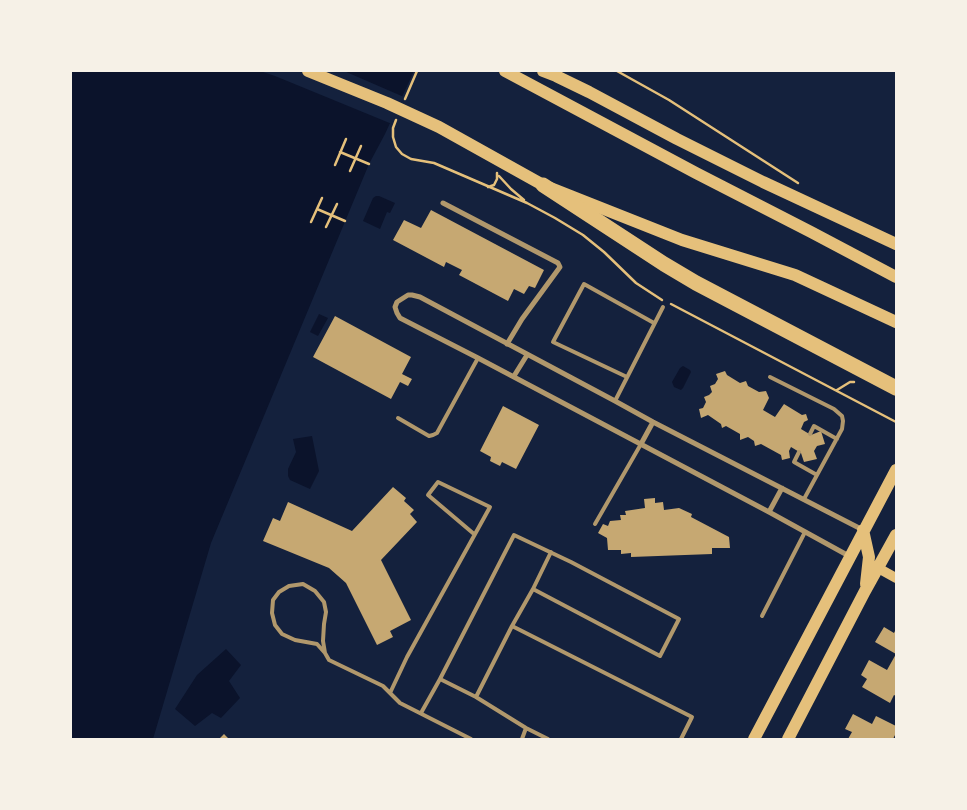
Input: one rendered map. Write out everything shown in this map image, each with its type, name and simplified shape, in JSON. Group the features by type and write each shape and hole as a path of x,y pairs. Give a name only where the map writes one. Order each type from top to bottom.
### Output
{"highway":[{"path":"543,186 680,274 896,388"}],"main road":[{"path":"308,71 413,115 452,134 543,186 682,240 795,275 896,322"},
{"path":"506,71 896,277"},
{"path":"543,71 589,92 763,182 896,244"},
{"path":"754,739 896,470"},
{"path":"863,530 869,557 865,591"},
{"path":"788,739 865,591 878,568 892,550 896,534"},
{"path":"878,568 896,578"}],"street":[{"path":"443,203 558,263 560,267 507,344"},
{"path":"849,556 514,376 400,318 395,307 397,302 408,295 420,297 653,422 863,530"},
{"path":"514,376 527,355"},
{"path":"640,444 653,422"},
{"path":"769,512 782,488"}],"lane":[{"path":"627,377 553,342 584,284 654,323"},
{"path":"615,401 663,307"},
{"path":"398,418 429,436 436,433 478,358"},
{"path":"770,377 838,412 844,421 842,429 804,499"},
{"path":"810,434 814,426 837,438"},
{"path":"595,524 640,444"},
{"path":"799,452 794,462 817,475"},
{"path":"390,693 407,657 490,507 438,482 428,495 474,534"},
{"path":"762,616 804,532"},
{"path":"421,713 514,535 551,552 679,619 660,656 533,589"},
{"path":"476,698 551,552"},
{"path":"326,653 323,641 326,612 324,602 314,591 303,584 289,586 279,592 273,600 272,613 275,624 282,634 295,640 317,644 330,660 383,686 400,703 471,739"},
{"path":"512,626 692,717 681,739"},
{"path":"440,679 548,739"},
{"path":"522,739 526,728"}],"path":[{"path":"618,71 669,100 802,185"},
{"path":"393,138 396,147 402,154 411,159 434,164 555,218 583,235 636,283 662,300"},
{"path":"335,165 346,139"},
{"path":"350,171 361,146"},
{"path":"340,152 369,164"},
{"path":"488,187 494,185 497,173"},
{"path":"311,222 322,198"},
{"path":"326,227 337,204"},
{"path":"317,209 345,221"},
{"path":"671,304 896,422"}],"water":[{"path":"71,71 414,71 369,164 211,543 153,739 71,739"},
{"path":"376,196 395,203 390,213 387,212 380,229 363,221 373,198"},
{"path":"319,314 328,318 318,336 310,332"},
{"path":"683,366 691,372 681,390 674,387 672,382"},
{"path":"312,436 319,471 310,489 290,480 288,469 296,452 293,439"},
{"path":"226,649 241,665 229,681 240,698 221,718 212,713 195,726 175,709 197,675"}],"pier":[{"path":"260,71 344,71 404,97 392,124"}],"building":[{"path":"431,210 544,270 535,288 529,286 524,294 514,289 508,301 459,275 462,270 446,262 444,267 393,240 404,220 421,228"},
{"path":"335,316 411,357 402,374 412,379 408,386 400,382 391,399 313,357"},
{"path":"725,371 727,375 740,383 746,381 748,386 759,392 766,391 769,398 763,410 775,417 784,404 802,415 806,414 808,420 804,422 801,429 811,435 821,431 825,444 817,446 814,451 817,459 804,462 801,453 791,447 789,451 790,458 782,460 781,455 761,444 755,446 754,441 748,437 740,440 740,434 726,426 722,428 721,424 708,415 701,418 699,409 703,408 706,402 704,397 712,392 710,386 715,384 718,379 716,374"},
{"path":"503,406 539,425 516,469 502,462 500,466 490,461 491,457 480,451"},
{"path":"393,487 406,498 404,501 414,510 410,514 417,522 381,560 411,620 390,631 393,637 377,645 346,583 329,568 263,541 273,518 280,521 288,502 352,531"},
{"path":"655,498 655,503 663,502 664,510 679,508 692,514 691,517 729,537 730,548 712,548 712,554 631,557 631,553 621,554 621,550 608,550 607,538 598,533 603,524 608,526 610,521 621,520 620,515 626,515 625,511 645,508 644,499"},
{"path":"884,627 894,633 896,629 896,654 875,642"},
{"path":"896,654 896,696 894,695 890,703 862,687 867,679 861,675 869,660 887,670"},
{"path":"853,714 872,724 876,716 896,726 896,733 893,739 848,739 852,732 845,729"},
{"path":"224,734 229,739 219,739"}]}
